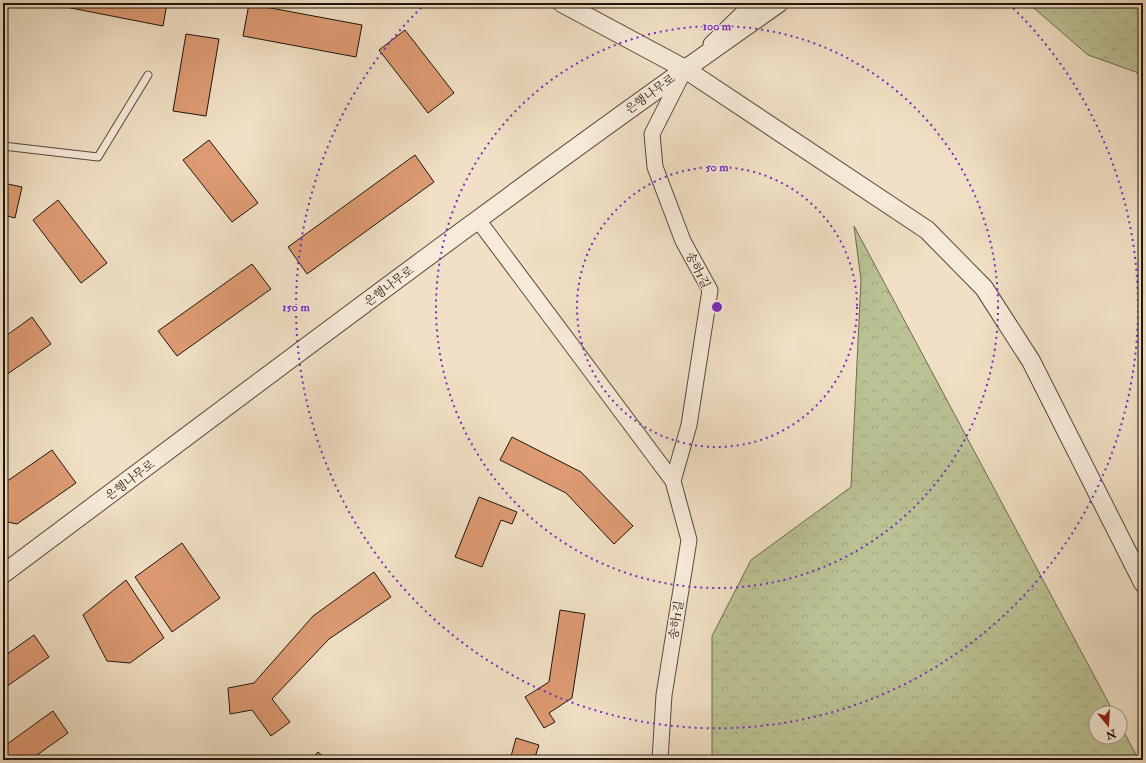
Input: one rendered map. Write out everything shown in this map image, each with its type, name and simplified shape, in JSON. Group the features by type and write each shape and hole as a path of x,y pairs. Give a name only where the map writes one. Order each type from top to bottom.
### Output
{"street":[{"path":"562,3 685,69 927,230 984,288 1031,360 1143,583"},
{"name":"송하1길","path":"673,481 689,425 710,290 683,241 655,167 652,134 685,69 753,3"},
{"name":"은행나무로","path":"3,574 478,220 685,69 779,3"},
{"name":"송하1길","path":"478,220 673,481 689,540 664,695 660,760"}],"lane":[{"path":"3,146 98,157 148,75"}],"green space":[{"path":"1028,3 1143,3 1143,80 1136,72 1088,55"},
{"path":"854,226 1110,705 1088,705 1088,745 1128,745 1128,740 1139,760 712,760 712,636 751,560 851,487 861,280"}],"building":[{"path":"45,3 167,3 163,26"},
{"path":"249,4 362,25 356,57 243,36"},
{"path":"405,30 454,93 428,113 379,50"},
{"path":"186,34 219,39 206,116 173,111"},
{"path":"209,140 258,203 232,222 183,160"},
{"path":"415,155 434,182 307,274 288,247"},
{"path":"3,183 22,187 15,218 3,215"},
{"path":"58,200 107,263 81,283 33,220"},
{"path":"252,264 271,289 177,356 158,331"},
{"path":"32,317 51,344 3,377 3,338"},
{"path":"512,437 581,472 633,526 614,544 566,493 500,460"},
{"path":"52,450 76,483 17,524 3,521 3,484"},
{"path":"479,497 517,512 512,524 501,520 482,567 455,557"},
{"path":"182,543 220,598 172,632 135,577"},
{"path":"374,572 391,597 329,639 272,699 290,722 271,736 252,710 230,714 228,688 254,683 313,616"},
{"path":"126,580 164,638 130,663 107,661 83,615"},
{"path":"560,610 585,614 572,698 549,713 555,722 544,728 525,697 549,682"},
{"path":"34,635 49,657 3,689 3,657"},
{"path":"53,711 68,733 30,760 3,760 3,747"},
{"path":"516,738 539,745 534,760 510,760"},
{"path":"318,752 327,760 310,760"}]}
